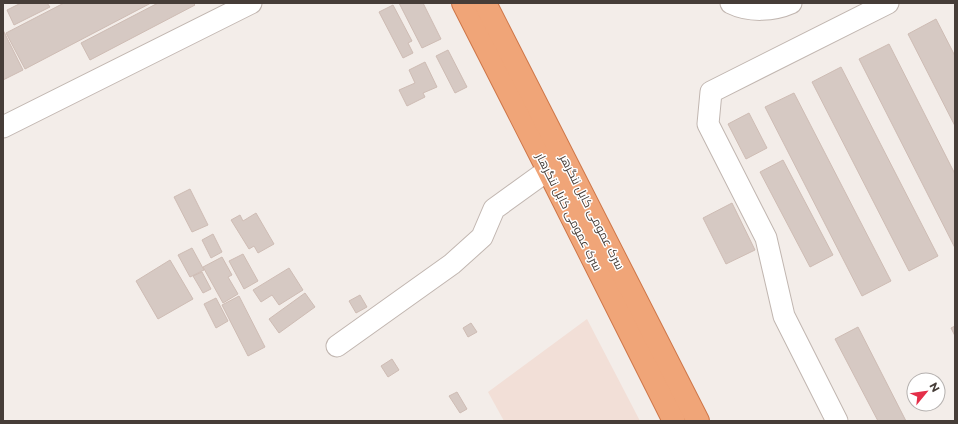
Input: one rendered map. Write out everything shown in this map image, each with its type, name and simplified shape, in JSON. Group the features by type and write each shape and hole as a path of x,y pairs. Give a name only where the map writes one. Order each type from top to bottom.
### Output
{"highway":[{"name":"سرک عمومی کابل ننگرهار","path":"463,3 674,421"},
{"name":"سرک عمومی کابل ننگرهر","path":"485,3 698,421"}],"street":[{"path":"3,127 251,3"},
{"path":"731,3 739,7 764,10 791,3"},
{"path":"837,421 784,316 766,238 708,124 711,92 888,3"},
{"path":"337,346 452,264 482,237 494,209 548,170"}],"shaded area":[{"path":"587,319 640,421 504,421 488,392"}],"building":[{"path":"21,3 47,3 50,7 14,25 7,10"},
{"path":"64,3 151,3 25,69 6,33"},
{"path":"158,3 193,3 195,5 90,60 81,43"},
{"path":"399,3 423,3 441,39 422,48"},
{"path":"393,5 412,41 408,43 413,53 403,58 379,12"},
{"path":"936,19 955,56 955,126 908,34"},
{"path":"3,30 23,70 3,80"},
{"path":"889,44 955,174 955,248 859,59"},
{"path":"448,50 467,87 455,93 436,56"},
{"path":"425,62 437,87 423,93 425,97 407,106 399,90 415,83 409,70"},
{"path":"841,67 938,256 909,271 812,82"},
{"path":"794,93 891,281 862,296 765,107"},
{"path":"749,113 767,148 746,159 728,124"},
{"path":"783,160 833,255 810,267 760,172"},
{"path":"190,189 208,225 192,232 174,197"},
{"path":"732,203 755,250 726,264 703,218"},
{"path":"256,213 274,244 258,253 254,246 249,249 231,220 240,215 243,221"},
{"path":"213,234 222,252 211,258 202,240"},
{"path":"192,248 204,270 190,277 178,255"},
{"path":"243,254 258,281 244,289 229,261"},
{"path":"222,257 232,275 228,277 238,294 223,303 203,267"},
{"path":"170,260 193,299 158,319 136,281"},
{"path":"289,268 303,290 279,305 272,295 261,302 253,290"},
{"path":"202,272 211,289 203,293 193,276"},
{"path":"305,293 315,307 279,333 269,319"},
{"path":"360,295 367,307 356,313 349,301"},
{"path":"239,296 265,347 248,356 222,305"},
{"path":"216,298 228,321 216,328 204,304"},
{"path":"471,323 477,332 468,337 463,328"},
{"path":"955,326 955,336 951,328"},
{"path":"858,327 906,421 878,421 835,339"},
{"path":"392,359 399,370 388,377 381,366"},
{"path":"457,392 467,409 460,413 449,396"}]}
